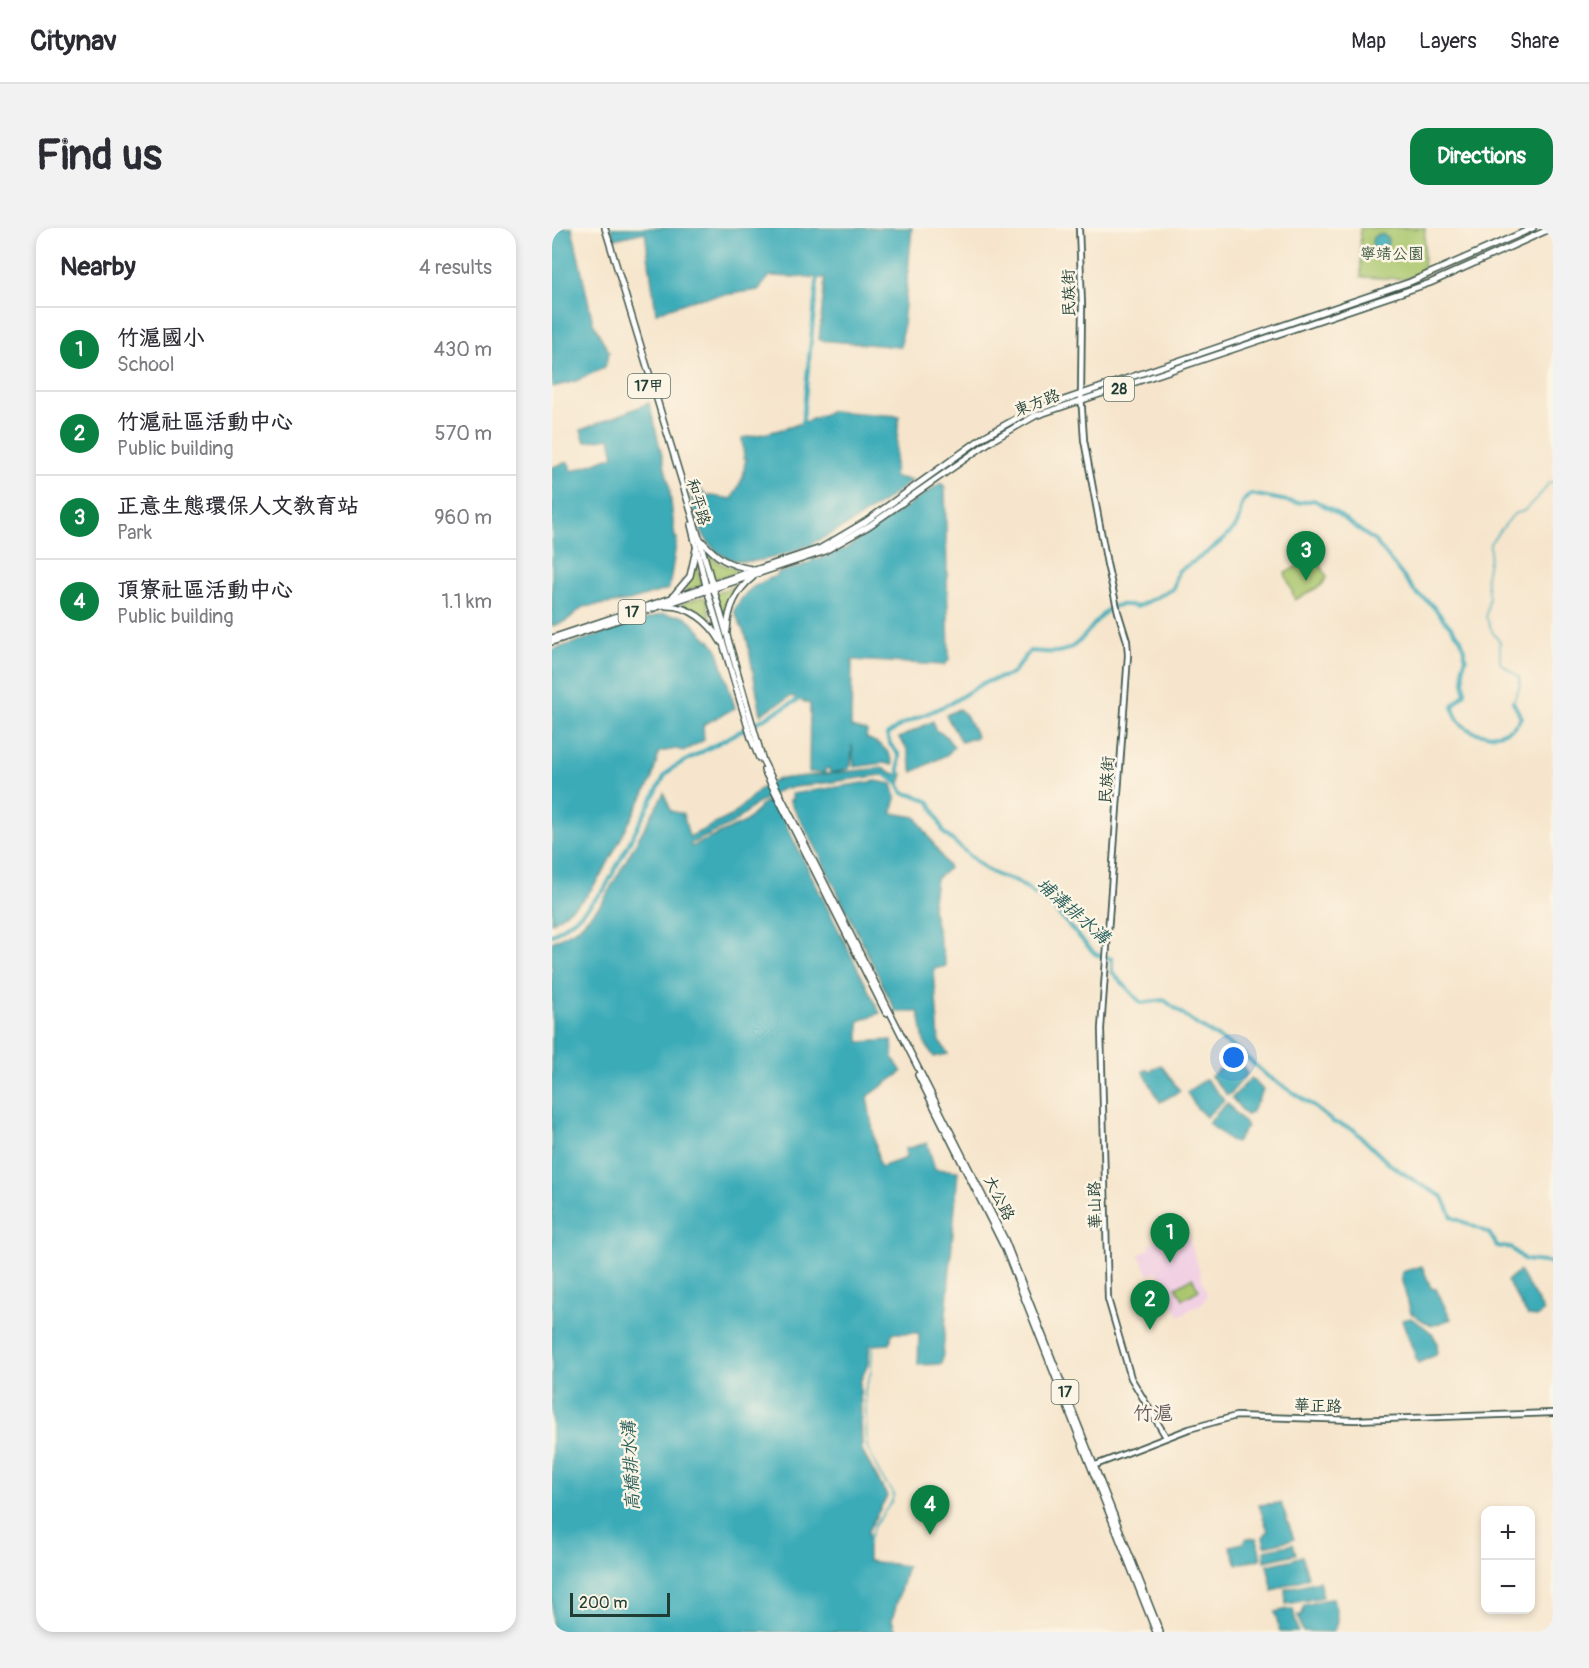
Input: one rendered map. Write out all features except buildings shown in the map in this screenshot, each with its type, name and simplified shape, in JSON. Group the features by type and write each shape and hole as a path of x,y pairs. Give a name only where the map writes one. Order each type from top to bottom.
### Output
{"main road":[{"name":"和平路","path":"603,228 699,538 709,588"},
{"name":"和平路","path":"603,228 750,726 777,792"},
{"name":"東方路","path":"552,640 757,572 834,542 985,436 1021,416 1410,282 1533,228"},
{"name":"東方路","path":"757,572 815,555 835,546 869,526 1004,432 1035,416 1430,283 1552,228"},
{"path":"699,538 722,561 757,572"},
{"path":"671,599 690,576 696,545"},
{"path":"728,651 728,615 733,601 741,588 757,572"},
{"name":"東方路","path":"552,640 659,607 709,588"},
{"path":"659,607 681,608 702,618 711,626 728,651"},
{"name":"大公路","path":"777,792 1021,1275 1156,1632"},
{"name":"大公路","path":"1092,1466 1160,1632"}],"street":[{"name":"民族街","path":"1079,228 1082,305 1081,394 1084,440 1114,596 1127,640 1128,655 1105,959"},
{"name":"華山路","path":"1105,959 1101,1050 1108,1299 1131,1378 1166,1437"},
{"name":"華正路","path":"1092,1466 1206,1423 1236,1416 1355,1420 1553,1413"}],"shaded area":[{"path":"1184,1223 1207,1294 1205,1301 1179,1316 1157,1271 1149,1275 1139,1255 1151,1248 1149,1245"}],"green space":[{"name":"寧靖公園","path":"1360,228 1425,228 1423,274 1404,279 1361,277"},
{"path":"704,552 721,564 736,569 736,573 711,580"},
{"path":"1316,556 1327,577 1322,585 1295,600 1285,573"},
{"path":"695,565 702,585 686,591 684,589"},
{"path":"735,586 737,590 722,616 715,593"},
{"path":"702,597 707,600 711,623 683,606 683,603"},
{"path":"1192,1278 1199,1290 1183,1299 1176,1287"}],"water":[{"path":"552,228 572,228 593,323 609,352 605,367 576,381 552,387"},
{"path":"611,228 912,228 901,347 819,340 825,278 770,276 758,290 696,299 656,313 645,232 614,239"},
{"path":"1377,234 1383,234 1388,242 1386,248 1377,250 1372,245 1372,239"},
{"path":"649,403 669,484 675,538 677,538 669,589 629,601 583,607 566,621 552,626 552,467 568,462 572,471 614,456 610,438 585,442 581,430"},
{"path":"831,411 899,416 894,477 912,480 849,524 794,551 767,559 744,561 724,556 716,550 700,527 690,489 699,488 706,495 732,499 743,477 747,459 744,458 742,438 787,428"},
{"path":"941,483 945,487 949,660 944,665 852,660 851,727 867,731 866,738 884,748 893,765 884,763 854,767 852,744 849,769 830,773 829,768 825,769 825,773 809,772 810,704 791,696 761,714 747,639 734,611 742,597 757,585 778,573 845,549"},
{"path":"662,614 685,616 717,648 735,708 703,725 704,740 684,751 676,749 659,752 652,779 602,874 585,898 552,923 552,650"},
{"path":"959,709 966,715 977,737 961,742 946,715"},
{"path":"933,721 935,730 945,735 954,747 948,754 913,772 907,749 899,738"},
{"name":"高橋排水溝","path":"882,768 897,775 903,774 900,784 897,785 892,778 882,775 782,789 756,804 732,824 690,844 691,847 745,822 772,797 880,1013 859,1021 859,1042 892,1040 893,1058 902,1072 867,1097 879,1164 881,1167 906,1158 905,1149 927,1143 935,1169 958,1171 942,1364 918,1365 919,1333 892,1333 890,1344 870,1345 868,1364 860,1382 862,1451 887,1496 868,1531 868,1561 907,1566 892,1620 896,1632 552,1632 552,942 577,929 602,903 664,793 671,811 683,814 689,837 733,815 760,789 778,779"},
{"path":"876,781 892,784 896,798 892,813 916,817 949,868 936,879 932,908 946,966 934,969 939,1040 948,1054 934,1057 924,1042 919,1012 896,1012 814,844 789,800 793,799 791,794"},
{"path":"1237,1056 1247,1074 1227,1095 1211,1076"},
{"path":"1161,1065 1180,1091 1160,1102 1143,1071 1147,1069 1150,1071"},
{"path":"1251,1078 1263,1090 1251,1113 1246,1115 1232,1098"},
{"path":"1206,1079 1224,1100 1206,1117 1196,1107 1187,1092"},
{"path":"1227,1103 1247,1126 1236,1143 1208,1123"},
{"path":"1422,1266 1431,1288 1436,1289 1451,1319 1431,1326 1411,1313 1401,1278 1402,1272"},
{"path":"1519,1271 1544,1311 1537,1317 1528,1316 1507,1281"},
{"path":"1411,1318 1431,1333 1437,1342 1436,1355 1418,1363 1402,1320"},
{"path":"1281,1503 1294,1539 1265,1546 1263,1537 1268,1531 1259,1505"},
{"path":"1247,1538 1257,1538 1261,1559 1237,1564 1230,1546 1243,1543"},
{"path":"1293,1544 1296,1554 1265,1561 1264,1550"},
{"path":"1302,1556 1308,1577 1273,1591 1267,1565"},
{"path":"1319,1581 1323,1597 1286,1604 1285,1589"},
{"path":"1333,1598 1337,1620 1333,1632 1302,1631 1298,1615 1302,1615 1304,1605"},
{"path":"1293,1609 1298,1632 1280,1632 1275,1612"}],"waterway":[{"path":"802,427 818,273"},
{"path":"1513,702 1520,685 1519,677 1500,663 1500,642 1486,617 1489,597 1486,577 1490,543 1514,514 1524,511 1548,483 1553,482"},
{"path":"899,778 899,755 890,744 887,735 901,725 951,703 983,683 1012,674 1030,651 1067,650 1080,640 1107,610 1115,606 1137,607 1173,589 1178,571 1209,551 1235,527 1241,506 1251,494 1298,503 1314,500 1335,512 1376,542 1416,593 1430,603 1461,639 1466,658 1463,666 1465,693 1453,706 1464,726 1473,732 1484,734 1506,731 1515,726 1521,717 1513,702"},
{"path":"810,539 813,564"},
{"path":"552,935 580,915 604,890 665,775 674,767 798,700 801,695"},
{"name":"埔溝排水溝","path":"885,774 899,785 903,793 930,802 944,833 984,868 1016,881 1048,903 1095,954 1112,959 1112,972 1141,1003 1164,1000 1196,1024 1240,1051 1266,1075 1333,1122 1353,1129 1388,1163 1443,1197 1452,1217 1489,1233 1497,1246 1511,1248 1525,1260 1553,1263"},
{"path":"867,1545 874,1526 891,1503 894,1494 880,1475 867,1446 865,1390 871,1372 873,1344"}],"place":[{"name":"正意生態環保人文教育站","path":"1306,581"},
{"name":"竹滬國小","path":"1170,1263"},
{"name":"竹滬社區活動中心","path":"1150,1330"},
{"name":"頂寮社區活動中心","path":"930,1535"}],"district":[{"name":"竹滬","path":"1153,1413"}]}
